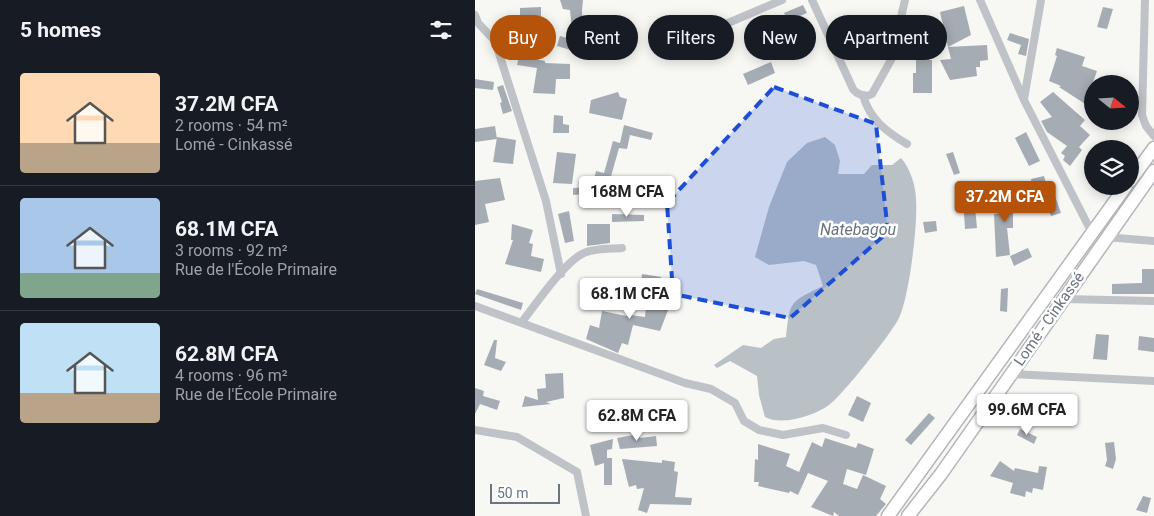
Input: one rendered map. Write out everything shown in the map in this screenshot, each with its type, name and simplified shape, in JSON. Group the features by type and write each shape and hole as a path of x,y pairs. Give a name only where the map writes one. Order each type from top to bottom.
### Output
{"highway":[{"path":"1139,169 1154,148"},
{"name":"Lomé - Cinkassé","path":"908,516 941,474 1064,299 1105,237 1154,171"},
{"name":"Lomé - Cinkassé","path":"888,516 1119,195"}],"street":[{"path":"734,20 782,0"},
{"path":"812,0 853,89 863,95 872,94 889,65 905,0"},
{"path":"980,0 1024,100 1092,233"},
{"path":"1024,100 1041,0"},
{"path":"1145,0 1142,115 1146,126 1154,136"},
{"path":"475,15 478,23 495,41 541,183 561,274"},
{"path":"1144,38 1154,38"},
{"path":"863,95 865,106 883,129 907,144"},
{"path":"1105,237 1154,240"},
{"path":"522,322 561,274 584,253 622,248"},
{"path":"1064,299 1154,301"},
{"path":"475,306 685,383 711,389 735,403 744,421 759,430 783,435 823,428 846,435"},
{"path":"1011,374 1154,381"},
{"path":"475,430 517,437 577,472 586,516"}],"highlighted area":[{"path":"774,87 876,124 888,232 790,318 673,294 667,203"}],"water":[{"name":"Natebagou","path":"825,137 835,145 840,161 838,174 864,174 872,165 892,165 901,158 907,167 916,195 914,243 909,280 898,320 865,365 836,399 823,409 806,416 788,420 772,420 765,417 759,395 757,376 730,361 717,368 714,365 743,345 761,348 774,339 786,337 789,316 794,304 798,299 823,286 816,265 804,261 769,265 755,257 769,207 787,162 807,143"}],"building":[{"path":"560,0 583,0 582,15 570,15 570,10 563,9"},
{"path":"803,5 807,13 802,15 785,15 784,13"},
{"path":"964,6 971,35 948,47 947,15 941,15 940,12"},
{"path":"541,7 541,15 520,15 520,8"},
{"path":"1103,7 1113,9 1107,29 1097,27"},
{"path":"1010,33 1029,39 1026,56 1018,54 1021,45 1007,40"},
{"path":"560,36 566,38 566,49 557,46"},
{"path":"987,45 988,60 980,61 980,67 976,67 977,76 950,80 940,60 951,59 948,47"},
{"path":"1057,48 1085,57 1082,66 1097,71 1096,75 1084,75 1084,103 1059,87 1061,86 1049,81 1057,56 1055,55"},
{"path":"518,60 540,60 545,61 545,63 570,64 570,79 556,79 555,94 533,93 537,68 517,65"},
{"path":"916,60 932,60 932,93 913,93 913,73 916,73"},
{"path":"771,62 775,73 748,85 743,74"},
{"path":"475,79 494,82 493,90 475,88"},
{"path":"503,85 512,111 503,114 500,103 502,102 497,87"},
{"path":"618,92 620,97 627,99 622,120 589,113 591,100"},
{"path":"1053,92 1084,119 1080,126 1090,135 1079,147 1082,150 1070,166 1063,160 1065,156 1061,153 1067,146 1047,132 1041,121 1052,117 1040,102"},
{"path":"554,115 563,116 563,124 569,125 569,133 553,133"},
{"path":"624,125 653,133 651,140 630,135 627,149 619,148 608,187 620,191 618,198 600,193 573,195 573,188 592,187 596,171 604,173 613,141 620,143"},
{"path":"495,126 497,139 475,142 475,129"},
{"path":"1026,132 1040,161 1029,166 1015,138"},
{"path":"497,137 516,140 513,164 493,162"},
{"path":"557,152 576,154 572,184 553,183"},
{"path":"953,152 960,173 954,175 946,154"},
{"path":"1044,176 1049,194 1036,198 1031,179"},
{"path":"500,178 505,200 485,204 489,222 475,225 475,181"},
{"path":"1019,183 1013,211 1013,228 1007,228 1010,255 996,257 994,214 1004,213 1009,186"},
{"path":"1055,196 1061,213 1051,216 1045,199"},
{"path":"974,197 977,228 965,229 963,199"},
{"path":"569,211 574,241 565,243 558,214"},
{"path":"612,214 644,215 644,221 612,222"},
{"path":"936,221 937,231 925,233 923,222"},
{"path":"512,224 533,230 529,243 533,244 531,256 544,259 541,272 505,264 513,240 511,240"},
{"path":"587,224 610,224 610,243 587,246"},
{"path":"1028,248 1032,257 1014,266 1010,256"},
{"path":"1142,269 1154,269 1154,294 1112,294 1112,284 1142,283"},
{"path":"642,274 661,277 656,300 670,305 660,331 633,325 628,345 622,343 618,353 586,339 590,325 599,328 602,311 631,317 631,315 645,317 648,285 641,284"},
{"path":"1008,288 1007,312 1000,311 1001,289"},
{"path":"477,289 523,303 521,310 475,294"},
{"path":"1096,334 1109,335 1107,360 1093,359"},
{"path":"1139,336 1154,338 1154,352 1138,350"},
{"path":"494,340 497,340 495,358 506,362 501,371 484,365"},
{"path":"563,373 564,398 546,402 551,404 522,407 525,396 538,400 537,389 546,388 545,374"},
{"path":"475,388 484,391 483,396 500,401 497,410 480,404 475,414"},
{"path":"857,396 871,403 863,422 848,415"},
{"path":"656,408 656,417 640,419 639,416 624,413 624,411"},
{"path":"929,413 935,418 911,445 905,440"},
{"path":"1020,429 1037,437 1034,444 1017,435"},
{"path":"639,434 640,438 656,436 657,446 620,449 617,438"},
{"path":"825,438 856,448 858,443 874,449 866,475 847,469 843,484 857,489 863,475 886,486 880,499 886,504 876,516 839,516 834,512 833,516 811,507 828,481 808,473 798,495 790,491 789,493 758,486 759,482 754,482 755,459 758,460 758,444 790,454 786,466 799,472 812,442 822,447"},
{"path":"613,439 612,449 607,450 607,458 612,458 612,485 604,485 604,463 595,466 590,445"},
{"path":"1114,442 1116,459 1113,469 1105,466 1107,460 1105,443"},
{"path":"622,459 662,463 662,460 675,462 674,471 678,472 675,497 692,498 691,505 650,504 647,513 638,510 644,488 637,489 636,485 629,487"},
{"path":"1000,461 1014,471 1015,468 1038,473 1039,466 1047,467 1043,490 1033,488 1032,493 1026,491 1025,497 1010,493 1013,483 990,476"},
{"path":"1143,496 1151,498 1147,513 1136,510"}]}
